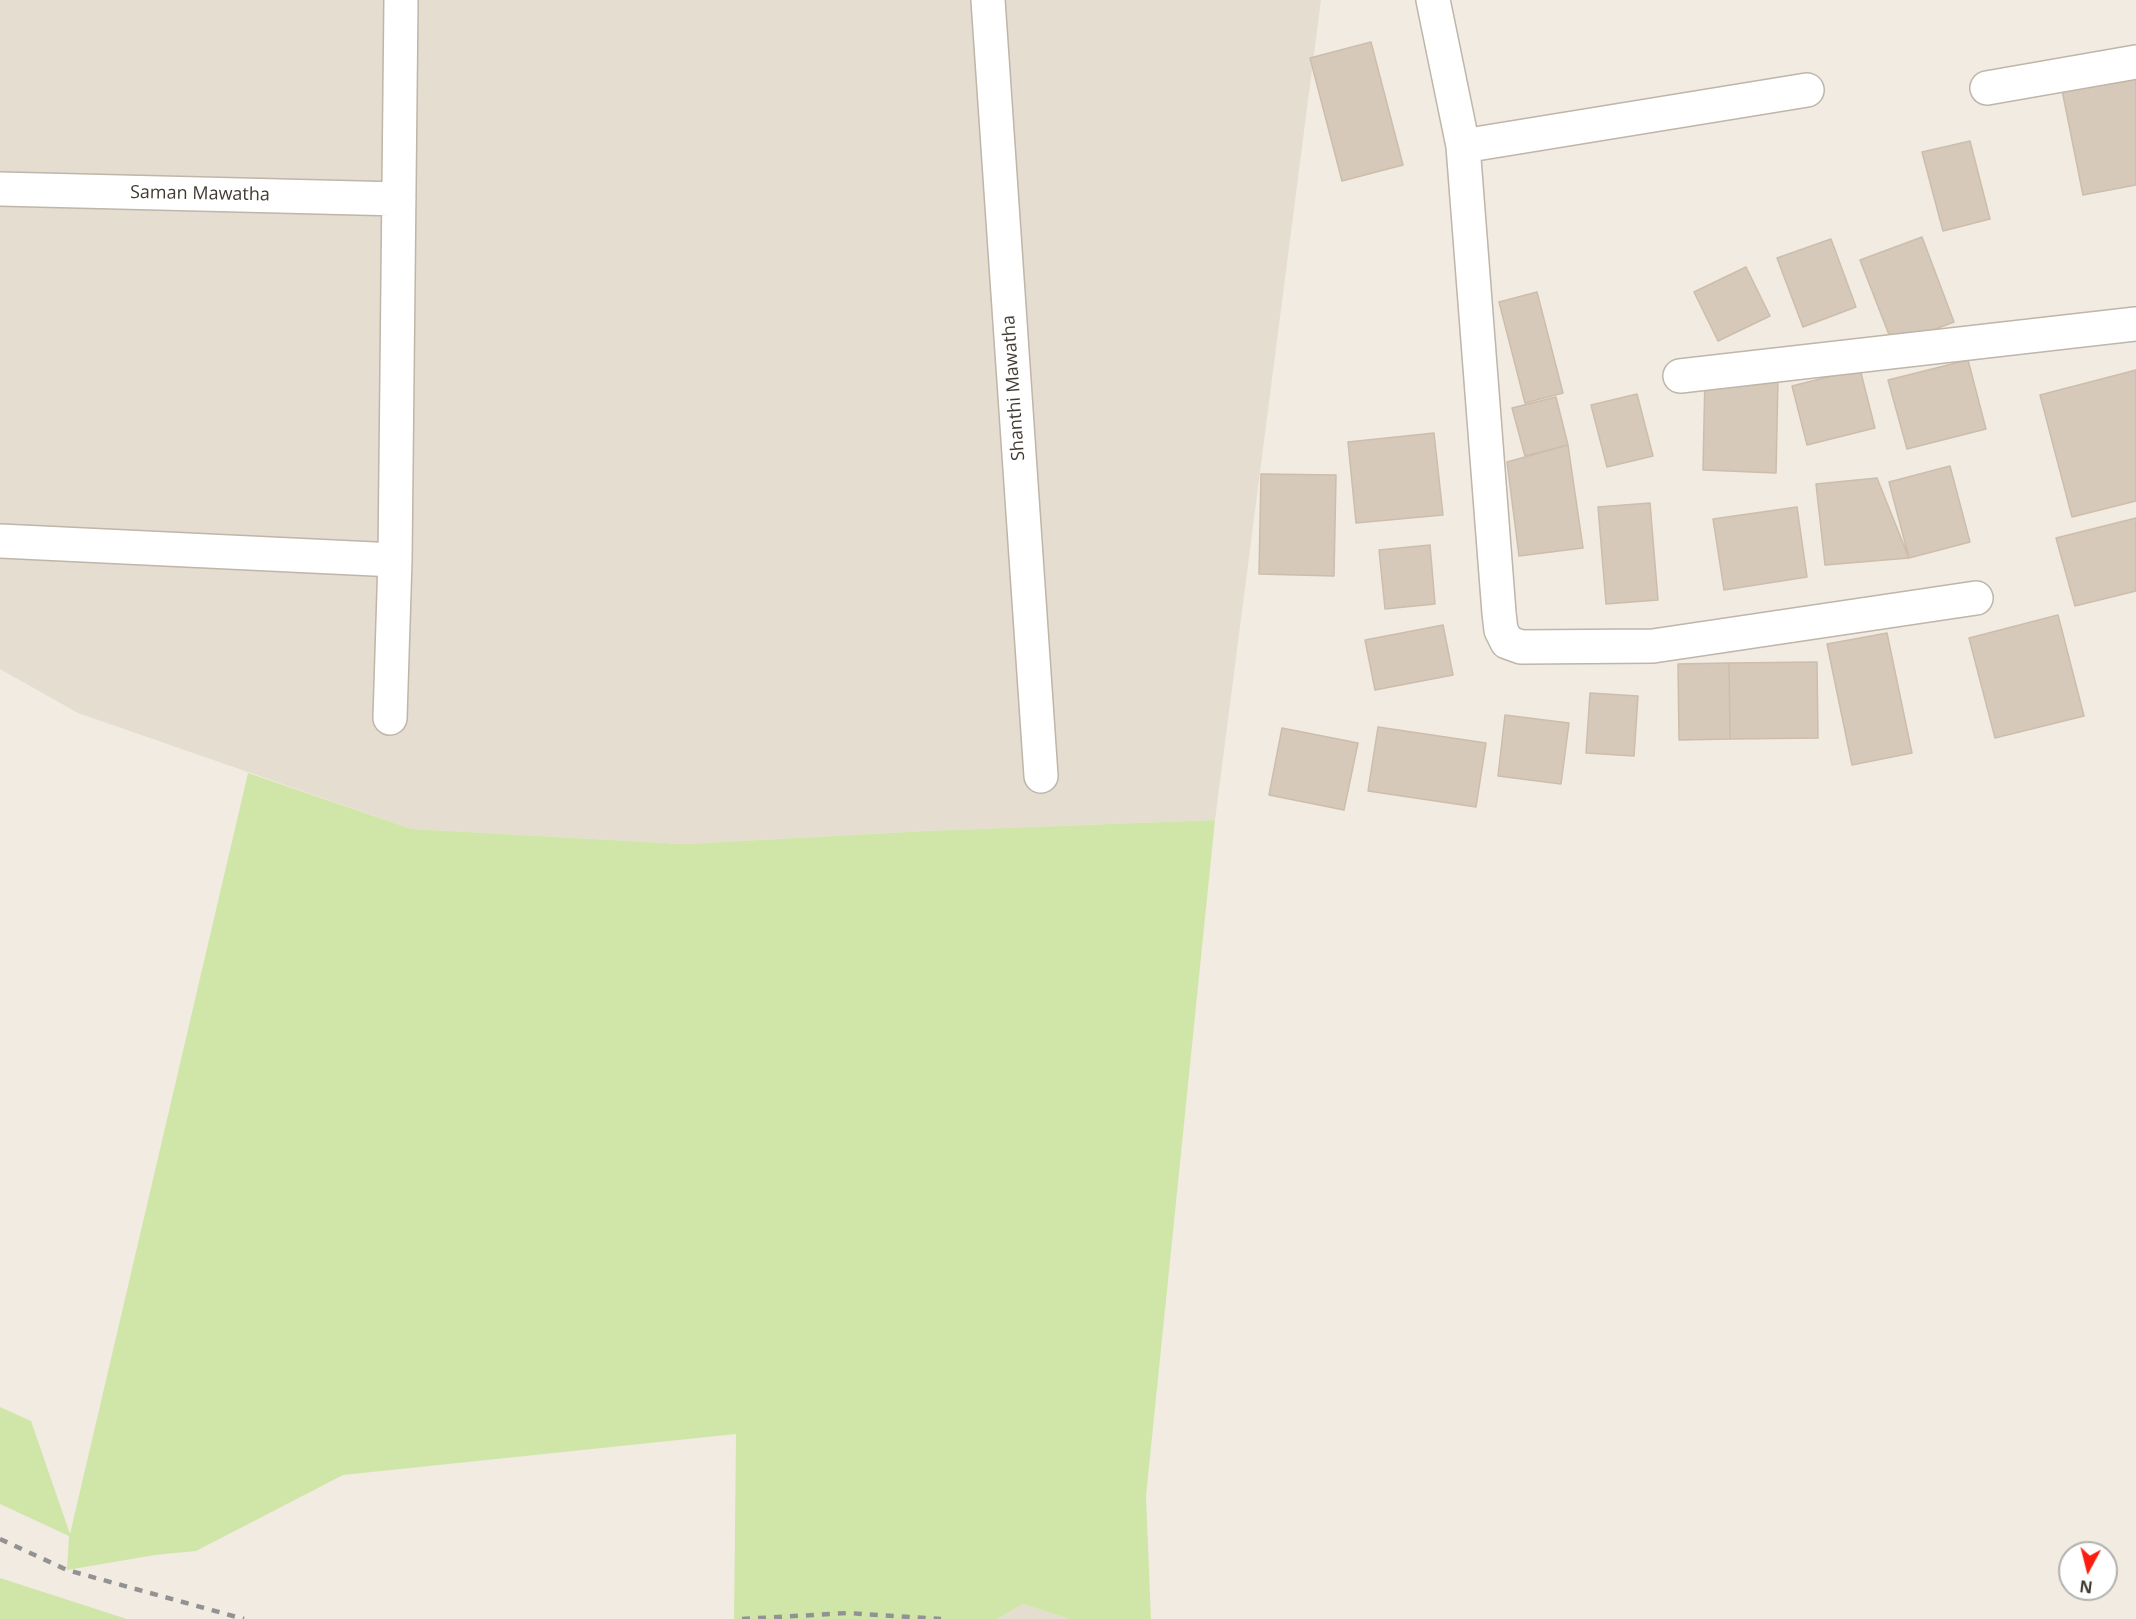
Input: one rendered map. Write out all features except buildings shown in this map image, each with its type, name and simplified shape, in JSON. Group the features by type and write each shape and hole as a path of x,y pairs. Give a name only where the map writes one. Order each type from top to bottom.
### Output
{"street":[{"path":"390,718 395,560 401,0"},
{"name":"Shanthi Mawatha","path":"988,0 1041,776"},
{"path":"1433,0 1463,146 1499,613 1501,630 1507,642 1521,647 1653,646 1976,598"},
{"path":"1988,88 2136,62"},
{"path":"1463,146 1807,90"},
{"name":"Saman Mawatha","path":"0,189 399,199"},
{"path":"1680,376 2136,324"},
{"path":"0,541 395,560"}],"shaded area":[{"path":"0,0 1321,0 1215,820 926,831 684,844 412,829 78,713 0,669"},
{"path":"1023,1604 1069,1619 997,1619"}],"green space":[{"path":"248,773 412,829 684,844 926,831 1215,820 1146,1496 1151,1619 1069,1619 1023,1604 997,1619 734,1619 736,1434 343,1475 196,1551 155,1555 67,1570 69,1536 0,1504 0,1407 31,1421 70,1534"},
{"path":"0,1578 127,1619 0,1619"}],"railway":[{"path":"0,1539 67,1570 244,1619"},
{"path":"742,1619 848,1613 941,1619"}]}
